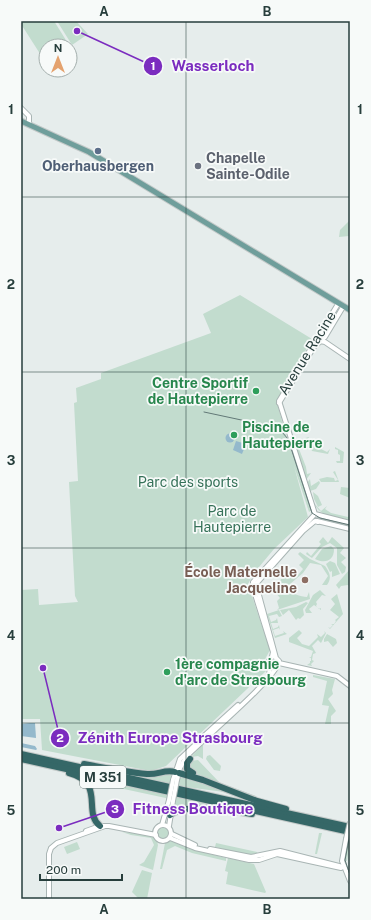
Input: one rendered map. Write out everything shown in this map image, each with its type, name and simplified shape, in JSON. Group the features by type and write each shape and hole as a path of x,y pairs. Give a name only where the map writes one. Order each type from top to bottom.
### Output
{"highway":[{"path":"21,753 147,774 166,770 179,771 267,804 348,827"},
{"name":"M 351","path":"21,753 348,827"},
{"path":"190,759 187,764 188,770 206,778 215,785"},
{"path":"21,760 75,775 83,779 90,790 95,820 91,829"},
{"name":"M 351","path":"21,760 348,827"},
{"path":"166,770 174,764"},
{"path":"170,815 174,811 183,809 210,809 348,827"},
{"path":"95,820 102,826"}],"main road":[{"path":"21,121 89,152 350,310"}],"street":[{"path":"21,115 22,109"},
{"path":"22,109 29,116 29,124"},
{"name":"Avenue Racine","path":"313,516 279,403 280,397 318,341 338,304"},
{"name":"Avenue Racine","path":"318,341 325,337 343,307"},
{"path":"318,341 325,342 350,360"},
{"path":"313,516 318,522"},
{"path":"313,516 350,523"},
{"path":"313,516 303,531 256,584 274,657 279,663 337,676 350,686"},
{"path":"274,657 252,588 253,582 313,516"},
{"path":"303,531 314,522 350,529"},
{"path":"272,668 268,662 274,657"},
{"path":"174,764 266,679 272,668 279,663"},
{"path":"171,836 169,826 171,800 175,780 179,771 189,755 265,683 272,668"},
{"path":"179,771 180,759"},
{"path":"145,832 156,829 162,825 171,800"},
{"path":"162,825 169,826"},
{"path":"72,838 91,829 102,826 145,832 156,835 162,841 171,836"},
{"path":"49,899 50,850 54,845 102,826"},
{"path":"348,827 342,861 343,867 350,881"},
{"path":"156,829 156,835"},
{"path":"171,836 195,848 249,860 259,860 277,854 341,868 343,867"}],"green space":[{"path":"21,21 54,21 65,38 38,38 38,51 21,24"},
{"path":"57,21 76,21 88,34 78,41 78,38 68,38"},
{"path":"349,221 349,236 339,237 340,230"},
{"name":"Parc des sports","path":"240,295 312,339 277,403 287,439 312,510 309,512 294,466 308,517 274,549 254,573 248,584 270,650 263,663 266,671 166,766 151,771 42,750 40,719 21,719 21,590 38,589 39,605 78,602 75,596 69,482 78,481 74,403 77,402 76,388 101,379 101,373 211,333 203,314"},
{"path":"309,437 306,444 307,448 299,449 307,474 311,473 306,480 294,444 295,441"},
{"path":"309,443 327,452 330,449 328,454 312,451"},
{"path":"335,447 344,452 343,463 337,463 336,461 340,461 340,455"},
{"path":"335,471 339,482 321,482 319,479 327,477 334,478 335,481 338,480 333,472"},
{"path":"310,479 311,486 319,481 320,483 316,489 310,491 314,503 321,511 327,506 325,509 331,513 348,517 350,513 350,520 327,515 319,510 313,502 311,498 307,483"},
{"path":"341,487 350,488 350,498 340,494"},
{"path":"313,492 318,496 322,505 318,507 314,499"},
{"path":"319,516 350,524 350,529 321,522 322,519 318,518"},
{"path":"323,537 328,543 332,537 344,548 340,553 346,558 341,562 346,567 345,572 342,574 337,565 337,548 330,543 322,547 312,558 306,554 307,552 311,556 321,544 319,542"},
{"path":"331,546 334,549 334,553 331,559 322,561 315,559 322,549"},
{"path":"300,552 310,559 325,566 330,576 330,580 327,585 322,585 328,576 321,565 310,563 303,573 290,584 288,588 293,593 307,597 309,592 310,599 277,610 279,608 277,601 280,598 276,593 281,588 277,584 288,571 290,573 293,570 298,575 303,569 299,565 304,560 298,554"},
{"path":"330,561 335,563 340,574 332,577 332,571 330,572 326,564"},
{"path":"350,569 350,587 348,585 341,586 339,589 336,585"},
{"path":"320,590 326,596 322,595 316,602 316,606 318,608 314,605 309,609 312,613 306,613 305,610 313,595"},
{"path":"337,594 343,614 330,629 328,627 330,628 333,625 331,624 334,624 336,621 335,620 339,617 330,610 335,604 331,599"},
{"path":"306,602 308,603 303,609 304,615 300,619 298,618 296,620 289,610 283,615 280,610 296,607"},
{"path":"279,610 282,616 279,617 277,614 269,616 271,622 277,618 278,623 271,623 273,629 279,625 280,630 279,628 273,630 275,636 284,633 283,631 287,634 275,638 267,614"},
{"path":"299,630 302,633 297,638 302,644 309,646 318,637 317,634 321,637 325,633 324,631 326,633 321,643 318,640 312,646 316,653 313,654 312,660 314,661 311,664 312,666 307,665 311,661 311,658 309,657 311,657 313,651 289,642 289,638"},
{"path":"327,634 336,639 337,643 333,647 328,641 324,642"},
{"path":"313,675 335,679 332,690 333,694 328,699 336,711 331,716 331,724 325,724 329,706 322,705 327,681 313,677"},
{"path":"203,744 203,759 198,756 191,757"},
{"path":"210,755 221,766 220,771 214,770 206,759 207,756"},
{"path":"198,760 220,783 256,797 191,772 188,766 190,761"},
{"path":"105,769 172,773 170,784"},
{"path":"81,775 234,810 183,807 174,809 175,800 96,783 88,783"},
{"path":"183,775 224,792 179,786 180,778"},
{"path":"163,827 167,829 169,833 167,837 163,839 159,837 157,833 159,829"},
{"path":"122,832 151,835 156,838 158,845 153,870 139,865 144,862 154,845 151,838"},
{"path":"319,833 322,833 317,854 315,854"},
{"path":"348,839 350,842 347,861 343,860"},
{"path":"171,841 190,849 226,858 226,861 192,853 175,846 167,850 162,869 160,869 165,843"},
{"path":"77,842 80,849 67,854 64,847"},
{"path":"216,843 257,852 258,854 248,855 215,847"},
{"path":"228,858 254,864 266,892 226,884 228,872 225,871"},
{"path":"142,870 152,873 147,899 139,899 132,892"}],"water":[{"path":"228,434 232,434 234,438 232,442 228,442 226,440 226,436"},
{"path":"236,441 246,444 242,454 233,450"},
{"path":"35,723 36,738 21,736 21,724"},
{"path":"21,743 35,746 37,749 21,747"}],"tram line":[{"path":"204,412 274,427 282,432 288,439 312,513 320,518 350,525"},
{"path":"350,834 345,860 350,875"}],"place":[{"name":"Wasserloch","path":"77,31"},
{"name":"Oberhausbergen","path":"98,151"},
{"name":"Chapelle Sainte-Odile","path":"198,166"},
{"name":"Centre Sportif de Hautepierre","path":"256,391"},
{"name":"Piscine de Hautepierre","path":"234,435"},
{"name":"École Maternelle Jacqueline","path":"305,580"},
{"name":"Zénith Europe Strasbourg","path":"43,668"},
{"name":"1ère compagnie d'arc de Strasbourg","path":"167,672"},
{"name":"Fitness Boutique","path":"59,828"}],"park label":[{"name":"Parc de Hautepierre","path":"232,520"}]}
